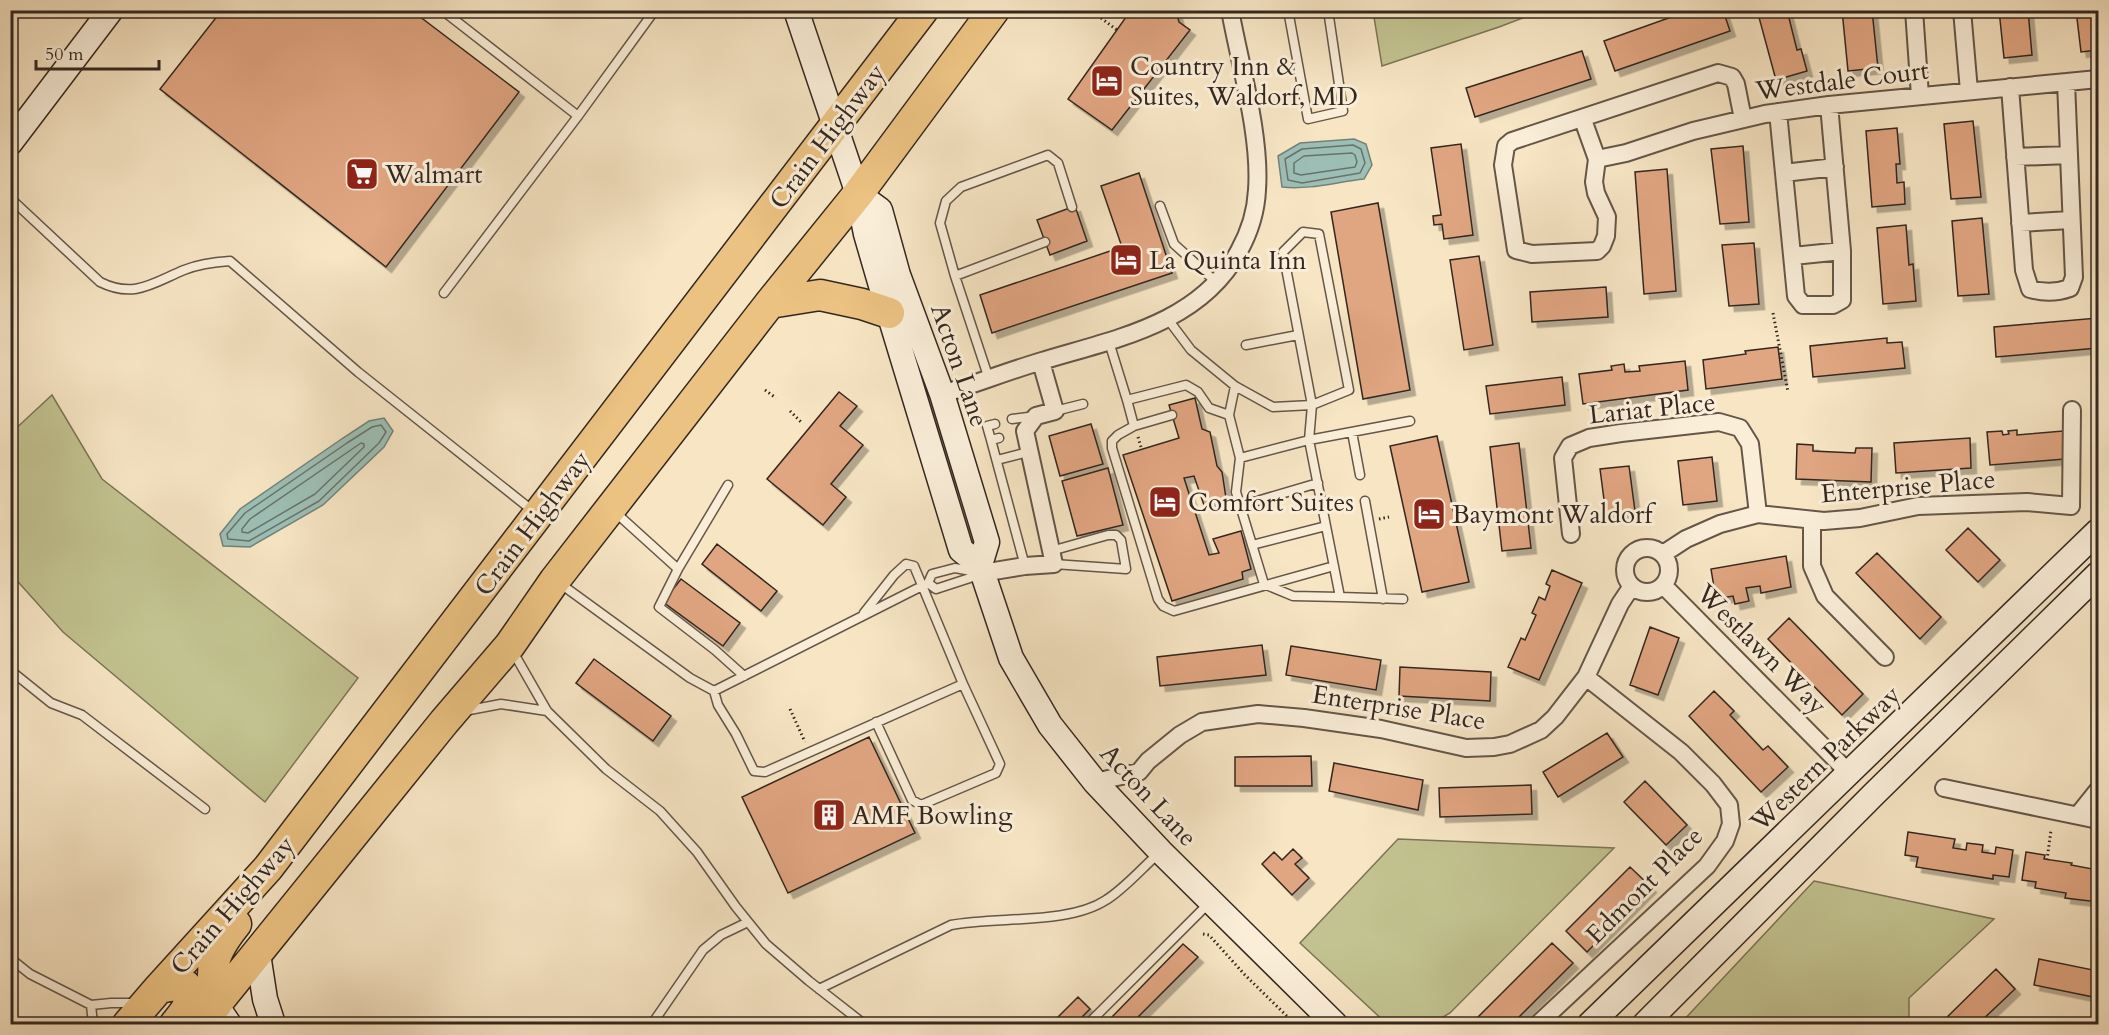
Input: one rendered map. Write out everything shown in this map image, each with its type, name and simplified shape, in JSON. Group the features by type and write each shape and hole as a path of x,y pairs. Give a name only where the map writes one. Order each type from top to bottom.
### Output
{"highway":[{"name":"Crain Highway","path":"144,1005 268,868 923,10"},
{"name":"Crain Highway","path":"215,1018 258,954 451,714 510,645 555,580 770,303 858,194 994,10"},
{"path":"770,303 820,295 862,304 889,313"},
{"path":"215,1018 212,972 214,958 224,939 319,818 357,775 374,747 388,710"},
{"path":"144,1005 175,985 186,986 190,995 188,1010 175,1024"}],"main road":[{"path":"10,143 111,10"},
{"name":"Acton Lane","path":"796,10 858,194 866,234 961,550 981,569 1011,658 1050,725 1095,782 1161,852 1335,1024"},
{"name":"Acton Lane","path":"858,194 880,210 898,275 942,394 987,542 981,569"},
{"name":"Western Parkway","path":"1590,1024 2098,531"},
{"path":"1646,1024 1874,794 2098,574"},
{"path":"258,954 265,999 273,1024"}],"street":[{"path":"942,394 1109,342 1167,318 1192,304 1216,282 1236,256 1248,233 1257,192 1258,155 1230,10"},
{"path":"1914,10 1920,96"},
{"path":"1962,10 1969,91"},
{"path":"1582,120 1597,159 1594,182 1596,193 1607,217 1606,236 1602,246 1597,251 1532,254 1516,250 1503,165 1506,146 1512,141 1718,74 1732,77 1736,84 1743,119"},
{"name":"Westdale Court","path":"1597,159 1626,153 1693,131 1778,112 2098,79"},
{"path":"2010,87 2024,270 2030,289 2040,292 2059,292 2070,288 2074,277 2066,82"},
{"path":"1778,112 1797,296 1803,305 1833,305 1842,300 1842,251 1829,105"},
{"path":"2015,157 2069,155"},
{"path":"1784,173 1835,167"},
{"path":"2020,223 2070,220"},
{"path":"1792,256 1842,251"},
{"path":"981,569 1026,566 1053,557 1028,452 1018,427 1036,416 1055,411 1041,362"},
{"name":"Enterprise Place","path":"1663,554 1720,524 1758,514 1812,520 1860,518 1918,506 2027,502 2071,506 2072,410"},
{"name":"Lariat Place","path":"1571,534 1563,458 1570,446 1579,441 1621,433 1719,422 1740,428 1750,444 1758,514"},
{"path":"1812,520 1812,566 1825,597 1885,657"},
{"path":"1650,548 1663,554 1667,559 1669,573 1663,585 1651,592 1644,592 1632,586 1625,574 1626,560 1636,550 1650,548"},
{"name":"Westlawn Way","path":"1663,585 1849,773"},
{"name":"Enterprise Place","path":"1095,782 1139,772 1148,761 1180,735 1202,722 1258,714 1381,729 1466,748 1510,744 1541,730 1555,717 1586,677 1620,604 1632,586"},
{"name":"Edmont Place","path":"1538,1024 1707,866 1725,841 1731,824 1729,806 1713,784 1681,752 1586,677"},
{"path":"1944,788 2098,820"},
{"path":"2079,815 2098,790"}],"lane":[{"path":"442,10 578,116"},
{"path":"444,292 578,116 655,10"},
{"path":"1288,10 1308,119 1343,111 1328,10"},
{"path":"989,379 940,223 946,201 961,188 1047,155 1058,163 1072,207"},
{"path":"10,198 100,282 114,289 128,290 150,286 186,269 215,261 230,261 358,372 538,515"},
{"path":"1160,206 1174,244 1216,282"},
{"path":"1167,318 1191,350 1235,386 1273,406 1312,405 1350,390 1319,234 1303,232 1283,252 1312,405 1309,440 1340,597"},
{"path":"955,276 1045,242"},
{"path":"1246,345 1298,335"},
{"path":"1109,342 1134,426"},
{"path":"1127,400 1186,385 1198,392 1209,408"},
{"path":"1235,386 1229,415 1240,458 1236,492 1264,584"},
{"path":"1055,411 1083,404"},
{"path":"1198,410 1209,408 1229,415"},
{"path":"1172,415 1134,426 1112,441 1112,448 1158,599 1163,606 1174,611 1334,566"},
{"path":"1240,458 1309,440 1410,421"},
{"path":"995,424 987,426 995,439 997,460 1026,566"},
{"path":"1352,432 1360,475"},
{"path":"997,460 1028,452"},
{"path":"1240,506 1318,483"},
{"path":"728,485 678,569 659,607 744,676"},
{"path":"1365,501 1383,599"},
{"path":"611,509 678,569"},
{"path":"1252,545 1326,526"},
{"path":"1108,535 1116,535 1121,540 1126,569 1053,557 1108,535"},
{"path":"863,614 894,575 906,564 914,566 925,584 963,684 1000,764 996,773 921,805 912,800 876,722"},
{"path":"714,691 925,584 932,574 955,568 981,569"},
{"path":"925,584 936,589 981,569"},
{"path":"555,580 690,678 714,691 718,705 736,734 754,771 765,772 963,684"},
{"path":"1264,584 1293,596 1402,600"},
{"path":"510,645 547,711 606,770 660,811 697,852 766,944 864,1024"},
{"path":"10,670 51,703 82,715 205,809"},
{"path":"451,714 501,704 547,711"},
{"path":"819,989 951,925 972,921 1049,916 1091,907 1106,900 1161,852"},
{"path":"1088,1024 1211,900"},
{"path":"652,1024 703,950 721,935 748,922"},
{"path":"10,958 30,974 91,1005 111,1003 144,1005"},
{"path":"91,1005 93,1024"}],"path":[{"path":"1101,18 1118,30"},
{"path":"1773,313 1788,392"},
{"path":"765,390 776,398"},
{"path":"790,411 801,422"},
{"path":"790,709 806,744"},
{"path":"2048,860 2051,831"},
{"path":"1203,934 1209,935 1245,975 1295,1024"}],"green space":[{"path":"1373,10 1541,11 1382,66"},
{"path":"52,395 102,479 358,678 265,802 63,632 11,574 11,433"},
{"path":"1398,839 1614,848 1450,1013 1431,1024 1387,1024 1300,943"},
{"path":"1814,881 1994,919 1909,998 1909,1024 1680,1024"}],"water":[{"path":"1354,139 1366,144 1372,165 1364,179 1313,187 1282,187 1278,156 1300,143"},
{"path":"384,418 393,431 384,447 323,505 250,547 223,546 220,534 240,509 369,421"}],"building":[{"name":"Walmart","path":"222,10 411,10 519,92 386,267 160,89"},
{"path":"1131,10 1176,10 1179,22 1190,30 1112,130 1068,99"},
{"path":"1691,10 1723,10 1730,31 1615,71 1604,41"},
{"path":"1757,10 1787,10 1797,50 1801,49 1807,71 1776,80"},
{"path":"1842,10 1872,10 1878,68 1848,71"},
{"path":"1999,10 2028,10 2032,55 2004,58"},
{"path":"2076,10 2098,10 2098,50 2081,52"},
{"path":"1582,51 1591,79 1475,117 1466,88"},
{"path":"1973,121 1981,197 1951,199 1944,124"},
{"path":"1897,128 1900,164 1896,164 1897,183 1904,182 1905,204 1872,207 1866,131"},
{"path":"1461,144 1473,235 1444,239 1442,224 1434,225 1433,216 1441,215 1431,148"},
{"path":"1743,146 1749,222 1720,224 1711,149"},
{"path":"1667,169 1676,291 1644,294 1635,172"},
{"name":"La Quinta Inn","path":"1139,173 1172,273 992,333 980,295 1122,247 1101,186"},
{"path":"1378,203 1410,390 1363,399 1331,212"},
{"path":"1075,206 1087,241 1050,255 1037,220"},
{"path":"1982,218 1989,294 1958,296 1952,221"},
{"path":"1906,225 1909,265 1913,264 1916,301 1883,304 1877,228"},
{"path":"1754,243 1759,304 1729,306 1722,245"},
{"path":"1479,256 1493,345 1464,350 1450,260"},
{"path":"1606,287 1608,317 1532,322 1530,292"},
{"path":"2098,318 2098,348 1996,357 1994,327"},
{"path":"1887,338 1887,343 1902,342 1905,368 1813,377 1810,346"},
{"path":"1778,347 1782,379 1706,389 1703,360"},
{"path":"1685,361 1688,390 1583,404 1579,374 1612,370 1611,366 1624,364 1625,372 1640,371 1639,366"},
{"path":"1562,377 1565,405 1490,414 1486,386"},
{"path":"839,392 857,406 840,426 863,445 831,484 846,497 823,525 767,479"},
{"name":"Comfort Suites","path":"1195,398 1202,429 1210,432 1217,466 1222,472 1226,498 1204,505 1194,476 1184,478 1209,555 1219,553 1213,539 1241,531 1251,569 1242,572 1243,579 1172,601 1123,455 1179,438 1169,405"},
{"path":"1091,424 1103,464 1060,476 1049,436"},
{"path":"2017,430 2017,435 2063,431 2065,459 1990,465 1987,432 2002,431 2003,435 2009,434 2008,431"},
{"name":"Baymont Waldorf","path":"1437,436 1469,582 1422,592 1390,446"},
{"path":"1970,438 1971,468 1896,473 1894,443"},
{"path":"1519,443 1531,548 1502,551 1490,447"},
{"path":"1797,444 1813,445 1813,451 1855,453 1856,448 1872,448 1871,482 1796,479"},
{"path":"1712,457 1717,501 1683,505 1678,461"},
{"path":"1629,466 1635,511 1606,515 1600,469"},
{"path":"1108,468 1123,525 1077,536 1062,481"},
{"path":"1968,528 2000,560 1978,582 1946,550"},
{"path":"717,544 777,591 761,611 702,564"},
{"path":"1877,553 1941,617 1920,639 1856,573"},
{"path":"1786,556 1791,587 1761,593 1760,586 1746,588 1749,601 1735,604 1733,596 1716,599 1711,569"},
{"path":"1552,570 1582,583 1539,680 1508,667 1521,638 1525,640 1536,615 1532,613 1539,597 1545,600 1550,586 1546,584"},
{"path":"681,579 740,623 723,646 663,602"},
{"path":"1789,618 1863,694 1842,715 1768,639"},
{"path":"1650,627 1679,638 1658,695 1630,685"},
{"path":"1262,645 1266,675 1160,686 1157,657"},
{"path":"1291,646 1381,660 1376,690 1286,675"},
{"path":"594,659 671,716 653,741 576,683"},
{"path":"1400,667 1491,672 1490,701 1399,696"},
{"path":"1714,691 1734,711 1730,715 1763,750 1768,746 1788,767 1761,792 1689,716"},
{"path":"1607,733 1623,757 1558,797 1543,772"},
{"name":"AMF Bowling","path":"869,737 915,833 788,893 742,797"},
{"path":"1311,756 1312,786 1235,786 1235,757"},
{"path":"1334,763 1423,780 1418,810 1329,791"},
{"path":"1645,781 1687,825 1666,845 1624,802"},
{"path":"1531,785 1532,814 1440,817 1439,788"},
{"path":"1908,832 1955,839 1953,848 1966,850 1967,843 1983,845 1982,852 1995,854 1996,847 2013,850 2009,877 1993,875 1993,879 1916,867 1918,857 1905,855"},
{"path":"1293,849 1302,858 1295,864 1309,878 1292,895 1262,864 1274,852 1282,860"},
{"path":"2026,852 2045,855 2044,859 2098,870 2098,902 2065,898 2066,893 2035,888 2036,882 2022,880"},
{"path":"1630,867 1651,887 1587,952 1566,931"},
{"path":"1552,943 1573,963 1512,1024 1483,1024 1477,1018"},
{"path":"1183,944 1198,957 1131,1024 1117,1024 1111,1018"},
{"path":"2039,959 2098,971 2098,998 2034,985"},
{"path":"1996,969 2015,989 1978,1024 1940,1024"},
{"path":"1078,997 1090,1009 1075,1024 1051,1024"}],"place":[{"name":"Country Inn & Suites, Waldorf, MD","path":"1107,81"},
{"name":"Walmart","path":"362,174"},
{"name":"La Quinta Inn","path":"1126,260"},
{"name":"Comfort Suites","path":"1165,502"},
{"name":"Baymont Waldorf","path":"1429,514"},
{"name":"AMF Bowling","path":"829,815"}]}
